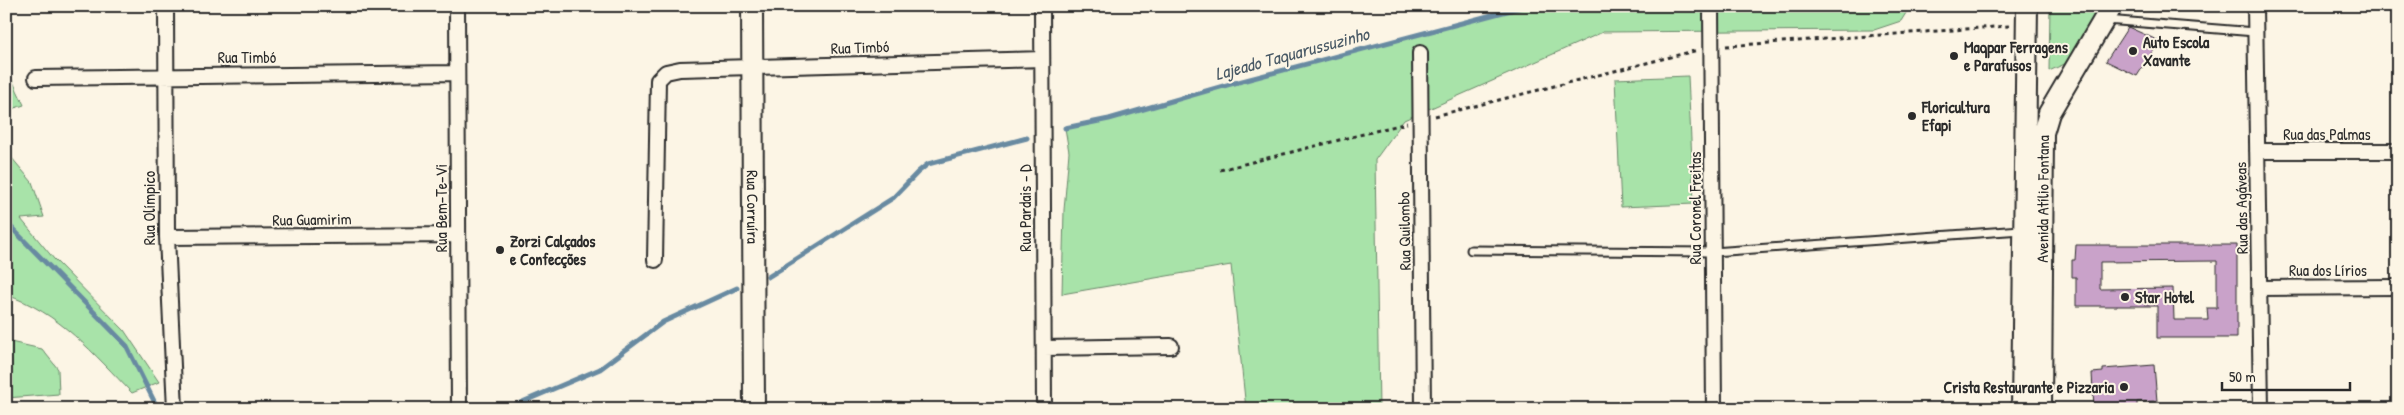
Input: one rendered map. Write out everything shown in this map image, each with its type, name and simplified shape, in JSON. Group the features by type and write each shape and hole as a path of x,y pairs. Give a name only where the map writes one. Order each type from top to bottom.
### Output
{"main road":[{"name":"Rua Corruíra","path":"752,6 754,409"},
{"name":"Avenida Atílio Fontana","path":"2041,409 2043,133 2049,113 2109,13"},
{"name":"Avenida Atílio Fontana","path":"2022,409 2027,15"}],"street":[{"name":"Rua Olímpico","path":"166,6 166,237 175,409"},
{"name":"Rua Bem-Te-Vi","path":"457,6 459,409"},
{"name":"Rua Pardais - D","path":"1042,6 1044,409"},
{"name":"Rua Coronel Freitas","path":"1711,6 1714,409"},
{"name":"Rua das Agáveas","path":"2255,6 2261,409"},
{"name":"Rua Quilombo","path":"1420,52 1423,409"},
{"name":"Rua Timbó","path":"655,260 658,80 666,72 680,69 1042,58"},
{"name":"Rua Timbó","path":"36,78 457,73"},
{"name":"Rua das Palmas","path":"2257,151 2398,151"},
{"name":"Rua Guamirim","path":"166,237 458,235"},
{"name":"Rua dos Lírios","path":"2260,288 2398,287"},
{"path":"1044,348 1171,346"}],"lane":[{"path":"2109,13 2255,32"},
{"path":"1471,250 1713,252 2024,230"}],"path":[{"path":"1220,170 1711,47 2027,15"}],"green space":[{"path":"1523,6 1904,6 1906,13 1901,21 1874,30 1603,32 1404,120 1375,160 1379,409 1246,409 1231,265 1062,294 1064,210 1069,152 1065,128 1109,119 1227,85"},
{"path":"2050,6 2105,6 2067,63 2049,71"},
{"path":"6,67 24,105 6,111"},
{"path":"1688,76 1694,204 1621,207 1615,79"},
{"path":"6,151 32,182 44,217 21,219 54,259 124,330 159,382 132,393 90,350 59,323 25,302 6,295"},
{"path":"6,341 42,349 58,369 59,394 6,398"}],"building":[{"path":"2128,27 2159,41 2137,76 2106,61"},
{"name":"Star Hotel","path":"2076,245 2237,245 2237,338 2157,338 2157,306 2076,306 2076,277 2072,277 2072,260 2075,260","holes":["2217,261 2217,308 2207,308 2208,320 2174,320 2173,288 2100,289 2100,262"]},
{"name":"Crista Restaurante e Pizzaria","path":"2154,365 2157,401 2137,402 2137,409 2094,409 2092,373 2103,372 2103,369"}],"waterway":[{"name":"Lajeado Taquarussuzinho","path":"1065,128 1109,119 1227,85 1526,6"},
{"name":"Lajeado Taquarussuzinho","path":"768,277 893,198 928,164 1027,138"},
{"name":"Lajeado Taquarussuzinho","path":"6,222 126,345 158,409"},
{"name":"Lajeado Taquarussuzinho","path":"506,409 600,369 663,322 737,288"}],"place":[{"name":"Auto Escola Xavante","path":"2133,51"},
{"name":"Maqpar Ferragens e Parafusos","path":"1954,56"},
{"name":"Floricultura Efapi","path":"1912,116"},
{"name":"Zorzi Calçados e Confecções","path":"500,250"},
{"name":"Star Hotel","path":"2125,297"},
{"name":"Crista Restaurante e Pizzaria","path":"2124,387"}]}
